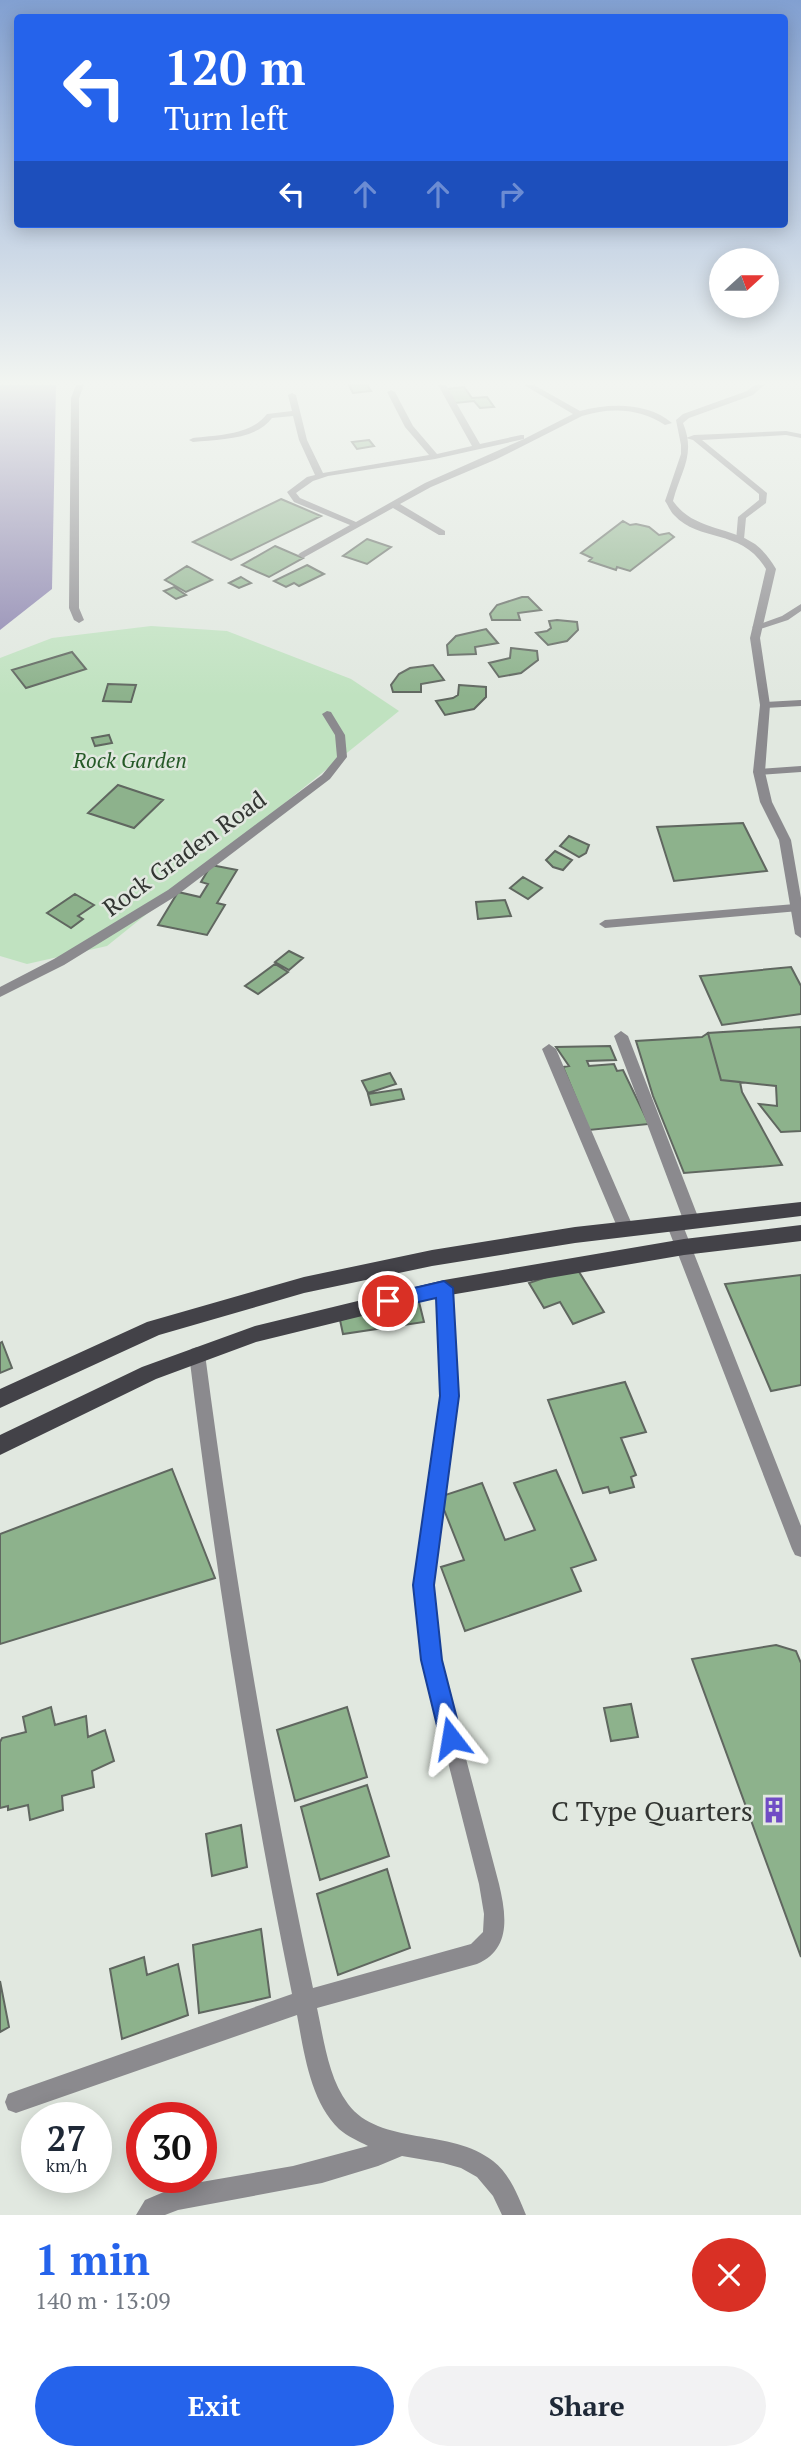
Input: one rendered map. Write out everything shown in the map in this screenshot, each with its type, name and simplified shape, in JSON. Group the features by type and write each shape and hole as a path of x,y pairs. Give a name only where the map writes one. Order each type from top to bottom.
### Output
{"main road":[{"path":"0,1399 154,1328 304,1285 432,1258 626,1229 801,1209"},
{"path":"0,1445 197,1353 255,1334 444,1288 684,1247 801,1233"}],"street":[{"path":"75,488 74,608 79,620"},
{"path":"295,488 291,492 292,496 357,525"},
{"path":"303,555 425,488"},
{"path":"672,488 671,507 686,519 738,539 761,552 771,569 757,626 765,705 759,772 766,802 785,840 801,934"},
{"path":"738,539 742,517 763,501 763,493 757,488"},
{"path":"393,504 442,533"},
{"path":"757,626 785,618 801,607"},
{"path":"765,705 801,703"},
{"name":"Rock Graden Road","path":"0,993 59,962 172,893 326,776 342,757 340,735 327,715"},
{"path":"759,772 801,769"},
{"path":"605,924 795,908"},
{"path":"621,1036 683,1222 684,1247 801,1549"},
{"path":"549,1048 626,1229"},
{"path":"16,2102 304,2001 477,1953 494,1937 495,1914 489,1884 431,1660 424,1585 450,1396 444,1288"},
{"path":"197,1353 218,1529 265,1804 318,2064 334,2104 352,2125 379,2137 473,2160 494,2176 514,2215"},
{"path":"148,2215 153,2208 178,2198 335,2169 377,2156 405,2143"}],"green space":[{"name":"Rock Garden","path":"151,626 227,631 351,679 399,711 107,946 27,964 0,956 0,658 52,638"}],"shaded area":[{"path":"0,488 54,488 52,589 0,630"}],"building":[{"path":"281,499 321,516 231,560 193,542"},
{"path":"623,521 630,525 649,527 659,535 669,533 674,537 630,571 617,567 616,570 589,561 592,558 581,553"},
{"path":"367,539 391,547 367,564 343,556"},
{"path":"275,546 303,558 269,577 242,565"},
{"path":"307,565 324,574 299,586 294,583 286,587 274,581"},
{"path":"187,566 212,580 186,592 165,580"},
{"path":"241,577 251,583 239,588 229,583"},
{"path":"174,587 186,595 176,599 164,591"},
{"path":"528,597 541,610 518,613 520,620 492,620 490,614 497,605"},
{"path":"549,621 577,622 578,630 567,641 548,645 536,633 547,631 551,628"},
{"path":"486,629 498,643 475,647 476,654 448,655 447,645 456,636"},
{"path":"511,648 537,651 538,660 521,673 499,677 489,663 510,658"},
{"path":"72,652 86,669 26,688 12,670"},
{"path":"433,665 444,680 421,684 421,692 393,692 391,685 399,674 410,668"},
{"path":"108,684 136,685 131,702 103,701"},
{"path":"459,685 486,687 486,697 474,709 445,715 436,701 458,695"},
{"path":"109,735 112,743 95,746 92,738"},
{"path":"118,785 163,800 134,828 88,813"},
{"path":"743,823 767,871 674,881 657,827"},
{"path":"569,836 589,845 586,853 579,857 560,846"},
{"path":"555,851 572,860 563,870 553,867 546,860"},
{"path":"211,865 237,870 217,903 225,905 207,935 158,925 178,892 200,897 208,884 201,882"},
{"path":"523,877 542,888 528,899 510,888"},
{"path":"75,894 94,905 78,916 83,919 71,928 47,913"},
{"path":"505,900 511,916 478,919 476,902"},
{"path":"289,951 303,958 289,970 275,962"},
{"path":"275,964 288,972 258,994 245,986"},
{"path":"791,967 801,986 801,1014 722,1025 700,976"},
{"path":"801,1027 801,1131 781,1132 759,1104 777,1106 776,1086 721,1080 708,1033"},
{"path":"708,1033 721,1080 740,1082 742,1092 782,1165 684,1173 653,1096 636,1041 702,1037"},
{"path":"610,1046 616,1060 587,1061 589,1066 614,1064 617,1071 623,1070 649,1124 589,1130 563,1067 569,1066 556,1047"},
{"path":"390,1073 396,1084 368,1093 362,1081"},
{"path":"401,1089 404,1099 371,1105 368,1094"},
{"path":"576,1267 604,1312 573,1324 560,1302 544,1308 529,1283"},
{"path":"801,1275 801,1385 771,1391 725,1284"},
{"path":"418,1298 424,1322 343,1334 340,1320"},
{"path":"2,1342 12,1368 0,1373 0,1343"},
{"path":"625,1382 646,1432 621,1438 636,1475 631,1477 634,1487 610,1493 608,1487 583,1493 548,1400"},
{"path":"172,1469 215,1578 0,1644 0,1534"},
{"path":"556,1470 596,1560 571,1568 581,1591 465,1631 441,1567 464,1560 439,1497 482,1483 505,1540 535,1530 514,1483"},
{"name":"C Type Quarters","path":"776,1645 796,1651 801,1663 801,1957 692,1659"},
{"path":"631,1704 638,1737 611,1741 604,1708"},
{"path":"51,1707 55,1725 86,1716 88,1737 105,1730 114,1761 92,1771 94,1787 62,1796 63,1810 30,1820 28,1805 8,1810 8,1806 0,1808 0,1742 2,1738 26,1732 23,1717"},
{"path":"347,1707 367,1777 295,1801 277,1730"},
{"path":"367,1785 389,1856 320,1880 301,1807"},
{"path":"241,1825 247,1867 212,1876 206,1834"},
{"path":"387,1869 410,1948 338,1975 317,1894"},
{"path":"261,1929 270,1997 199,2013 193,1945"},
{"path":"144,1957 147,1975 178,1964 188,2015 122,2039 110,1969"},
{"path":"0,1981 9,2027 0,2032"}],"place":[{"name":"C Type Quarters","path":"774,1810"}],"route":[{"path":"388,1301 444,1288 450,1357 450,1396 440,1447 424,1585 431,1660 451,1738"}]}
